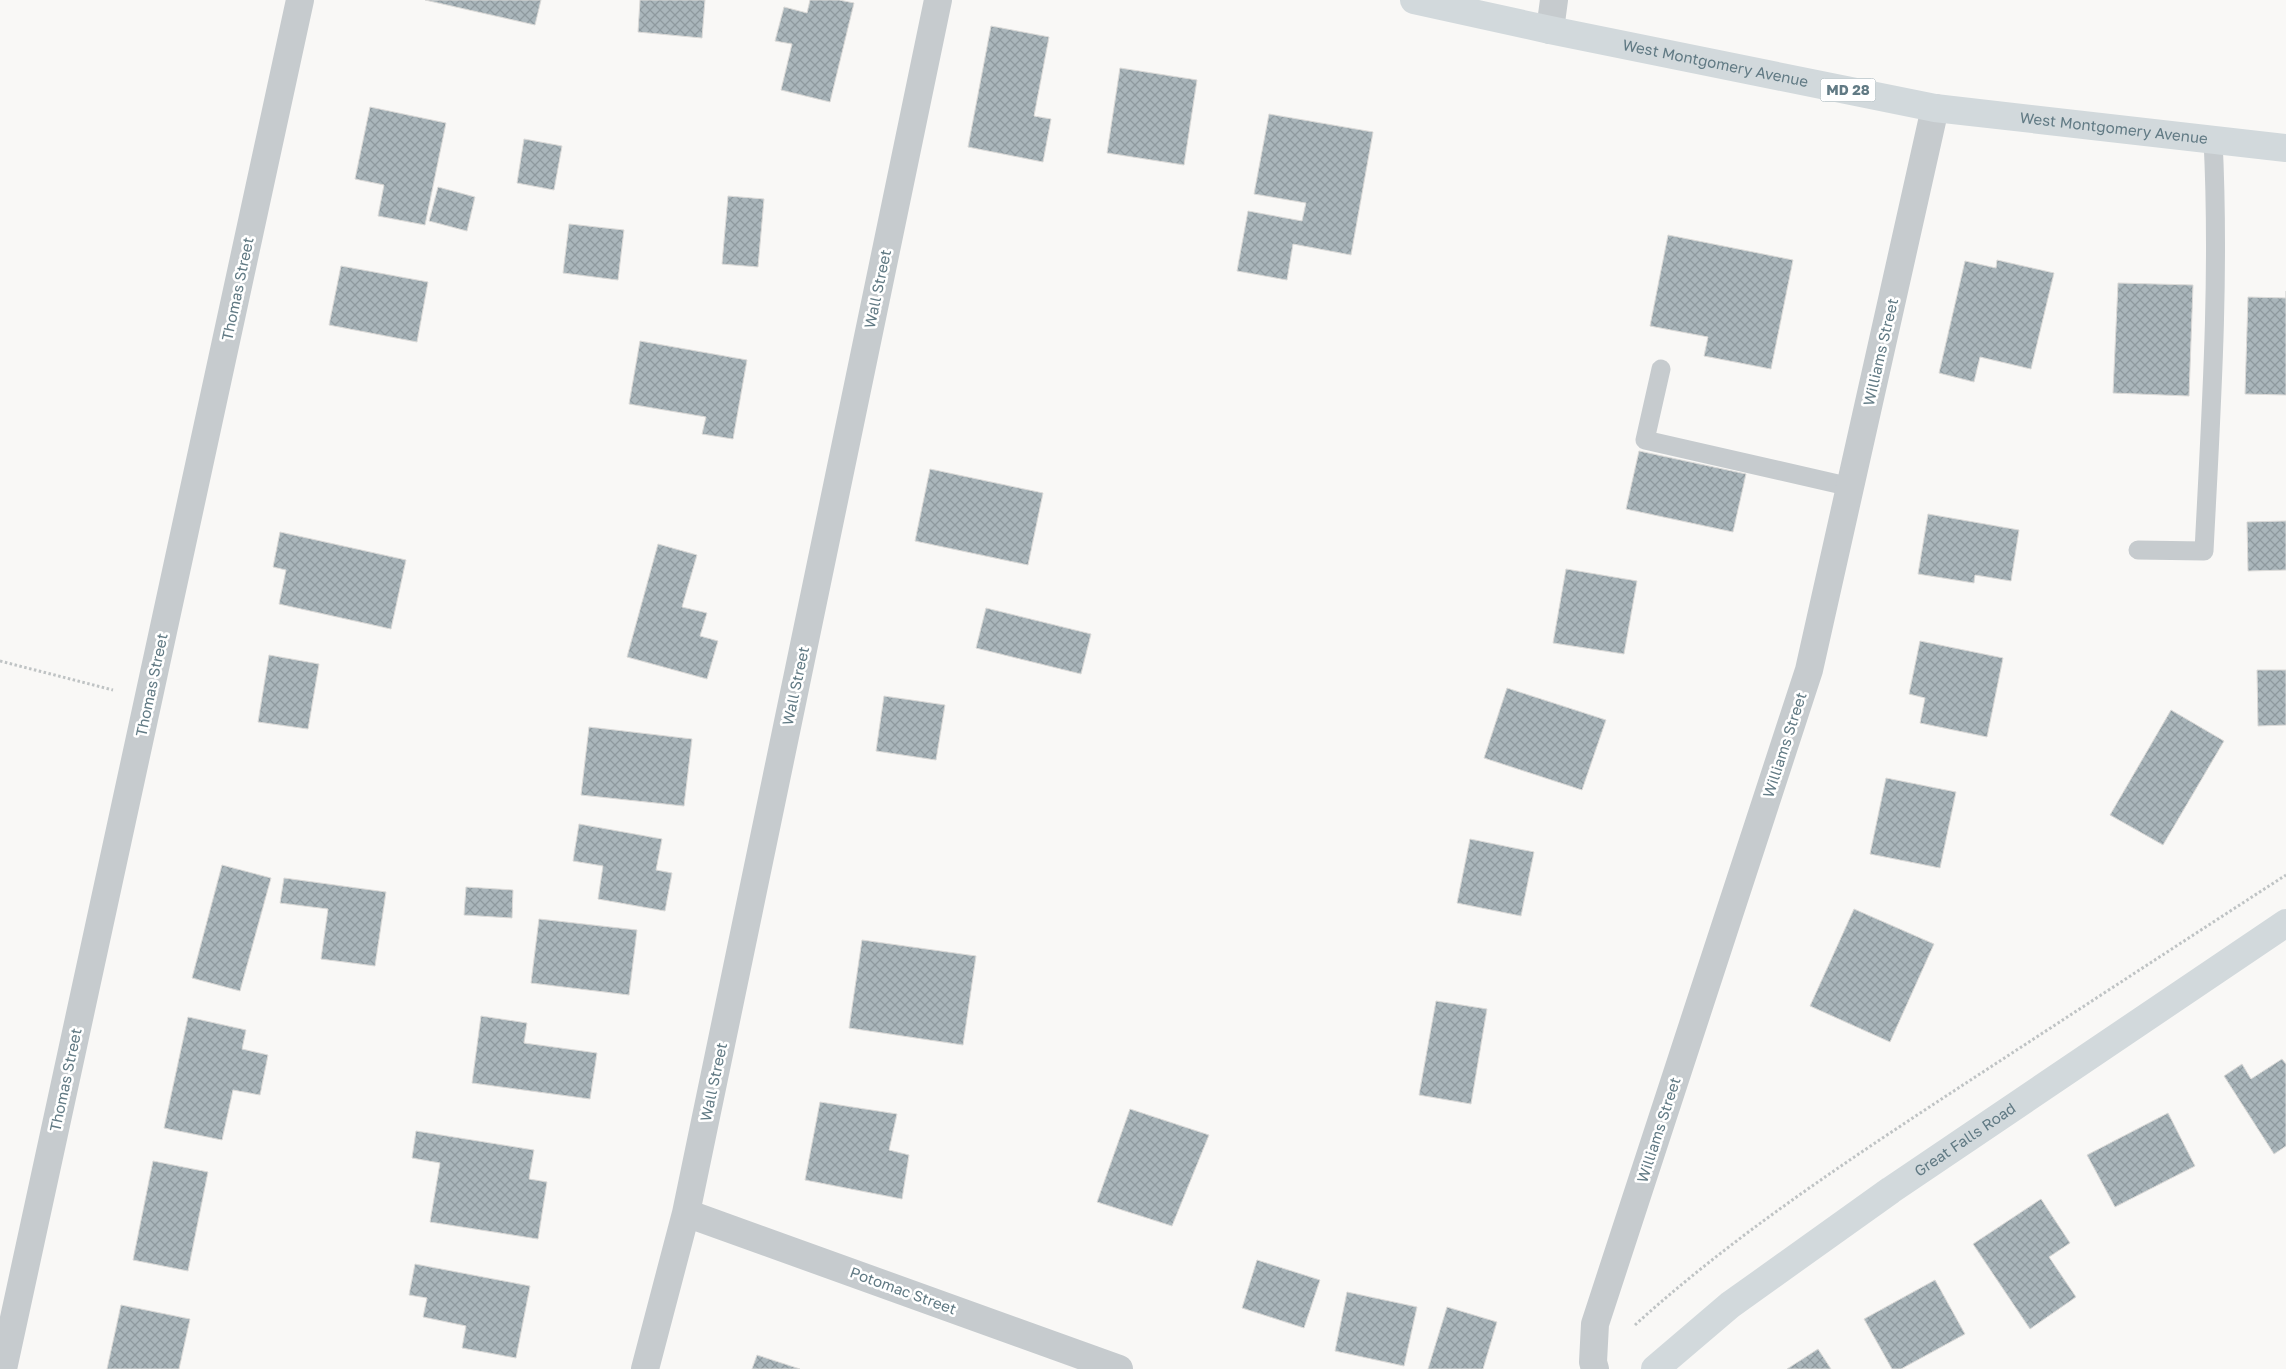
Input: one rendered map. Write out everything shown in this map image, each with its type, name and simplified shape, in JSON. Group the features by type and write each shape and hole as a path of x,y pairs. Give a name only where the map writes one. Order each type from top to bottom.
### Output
{"main road":[{"name":"West Montgomery Avenue","path":"1414,0 1550,30 1935,108 2286,148"},
{"name":"Great Falls Road","path":"1654,1369 1730,1305 1891,1190 2286,923"}],"street":[{"name":"Thomas Street","path":"3,1369 300,0"},
{"name":"Wall Street","path":"645,1369 686,1213 938,0"},
{"path":"1550,30 1554,0"},
{"name":"Williams Street","path":"1594,1366 1595,1324 1809,670 1935,108"},
{"name":"Potomac Street","path":"686,1213 1119,1369"}],"lane":[{"path":"2138,550 2204,551 2215,345 2215,185 2213,140"},
{"path":"1661,368 1645,440 1851,487"}],"path":[{"path":"0,660 148,700"},
{"path":"1594,1366 1672,1291 1809,1188 1925,1109 2286,875"}],"building":[{"path":"425,0 541,0 535,25"},
{"path":"640,0 705,0 702,38 638,32"},
{"path":"810,0 839,0 854,3 830,102 781,90 792,44 775,41 784,7 807,13"},
{"path":"991,26 1049,37 1034,116 1051,119 1043,162 968,147"},
{"path":"1120,68 1197,80 1184,165 1107,153"},
{"path":"370,107 446,123 425,225 378,216 384,185 355,179"},
{"path":"1269,114 1373,132 1351,255 1293,244 1287,280 1237,271 1248,211 1302,221 1306,203 1254,194"},
{"path":"524,139 562,146 554,190 517,183"},
{"path":"438,187 475,197 467,231 429,221"},
{"path":"728,196 764,199 758,267 722,264"},
{"path":"569,224 624,230 618,280 563,273"},
{"path":"1668,235 1793,260 1771,369 1704,356 1708,337 1650,326"},
{"path":"1997,260 2054,273 2031,369 1980,357 1974,382 1939,373 1965,261 1996,268"},
{"path":"341,266 428,282 417,342 329,325"},
{"path":"2118,283 2193,285 2189,396 2113,393"},
{"path":"2248,297 2286,298 2286,395 2245,394"},
{"path":"640,341 747,360 733,439 702,434 706,417 629,404"},
{"path":"1639,451 1746,474 1733,532 1626,509"},
{"path":"930,469 1043,493 1028,565 915,541"},
{"path":"1928,514 2019,530 2011,581 1975,575 1974,583 1918,574"},
{"path":"2286,521 2286,570 2248,571 2247,522"},
{"path":"280,532 406,560 391,629 279,604 286,570 273,567"},
{"path":"658,544 697,555 682,607 707,613 700,636 718,641 707,679 627,657"},
{"path":"1566,569 1637,581 1624,654 1553,643"},
{"path":"986,608 1091,634 1081,674 976,648"},
{"path":"1920,641 2003,658 1987,737 1920,723 1925,698 1909,694"},
{"path":"269,655 319,664 308,729 258,722"},
{"path":"2257,670 2286,670 2286,725 2258,726"},
{"path":"1507,688 1606,720 1582,790 1484,758"},
{"path":"884,696 945,705 936,760 876,751"},
{"path":"2171,710 2224,741 2163,845 2110,815"},
{"path":"589,727 692,739 684,806 581,795"},
{"path":"1886,778 1956,792 1940,868 1870,854"},
{"path":"579,824 662,839 656,870 672,873 665,911 598,899 603,866 573,861"},
{"path":"1470,839 1534,852 1521,916 1457,903"},
{"path":"222,865 271,878 240,991 192,978"},
{"path":"284,878 386,892 375,966 321,959 328,909 280,903"},
{"path":"466,887 513,890 512,918 464,915"},
{"path":"1854,909 1934,944 1890,1042 1810,1006"},
{"path":"539,919 637,930 629,995 531,983"},
{"path":"862,940 976,956 963,1045 849,1028"},
{"path":"1436,1001 1487,1009 1471,1104 1419,1095"},
{"path":"481,1016 527,1023 524,1043 597,1053 590,1099 472,1083"},
{"path":"188,1017 246,1030 242,1049 268,1055 260,1095 233,1090 222,1140 164,1128"},
{"path":"2282,1059 2286,1064 2286,1146 2274,1154 2224,1076 2242,1064 2251,1079"},
{"path":"820,1102 897,1114 889,1150 909,1155 902,1199 805,1180"},
{"path":"1130,1109 1209,1135 1172,1226 1097,1202"},
{"path":"2168,1113 2195,1166 2115,1207 2087,1155"},
{"path":"416,1131 534,1150 529,1179 547,1182 538,1239 430,1222 440,1163 412,1158"},
{"path":"153,1161 208,1172 188,1271 133,1260"},
{"path":"2041,1199 2070,1243 2049,1257 2076,1297 2030,1329 1973,1244"},
{"path":"1257,1260 1320,1280 1304,1328 1242,1308"},
{"path":"415,1264 530,1286 516,1358 462,1348 466,1326 423,1317 427,1298 409,1295"},
{"path":"1935,1280 1965,1334 1901,1369 1892,1369 1864,1319"},
{"path":"1347,1292 1417,1307 1404,1366 1335,1351"},
{"path":"121,1305 190,1319 179,1369 107,1369"},
{"path":"1447,1307 1497,1322 1483,1369 1428,1369"},
{"path":"1818,1349 1831,1369 1787,1369"},
{"path":"757,1355 800,1369 752,1369"}]}
